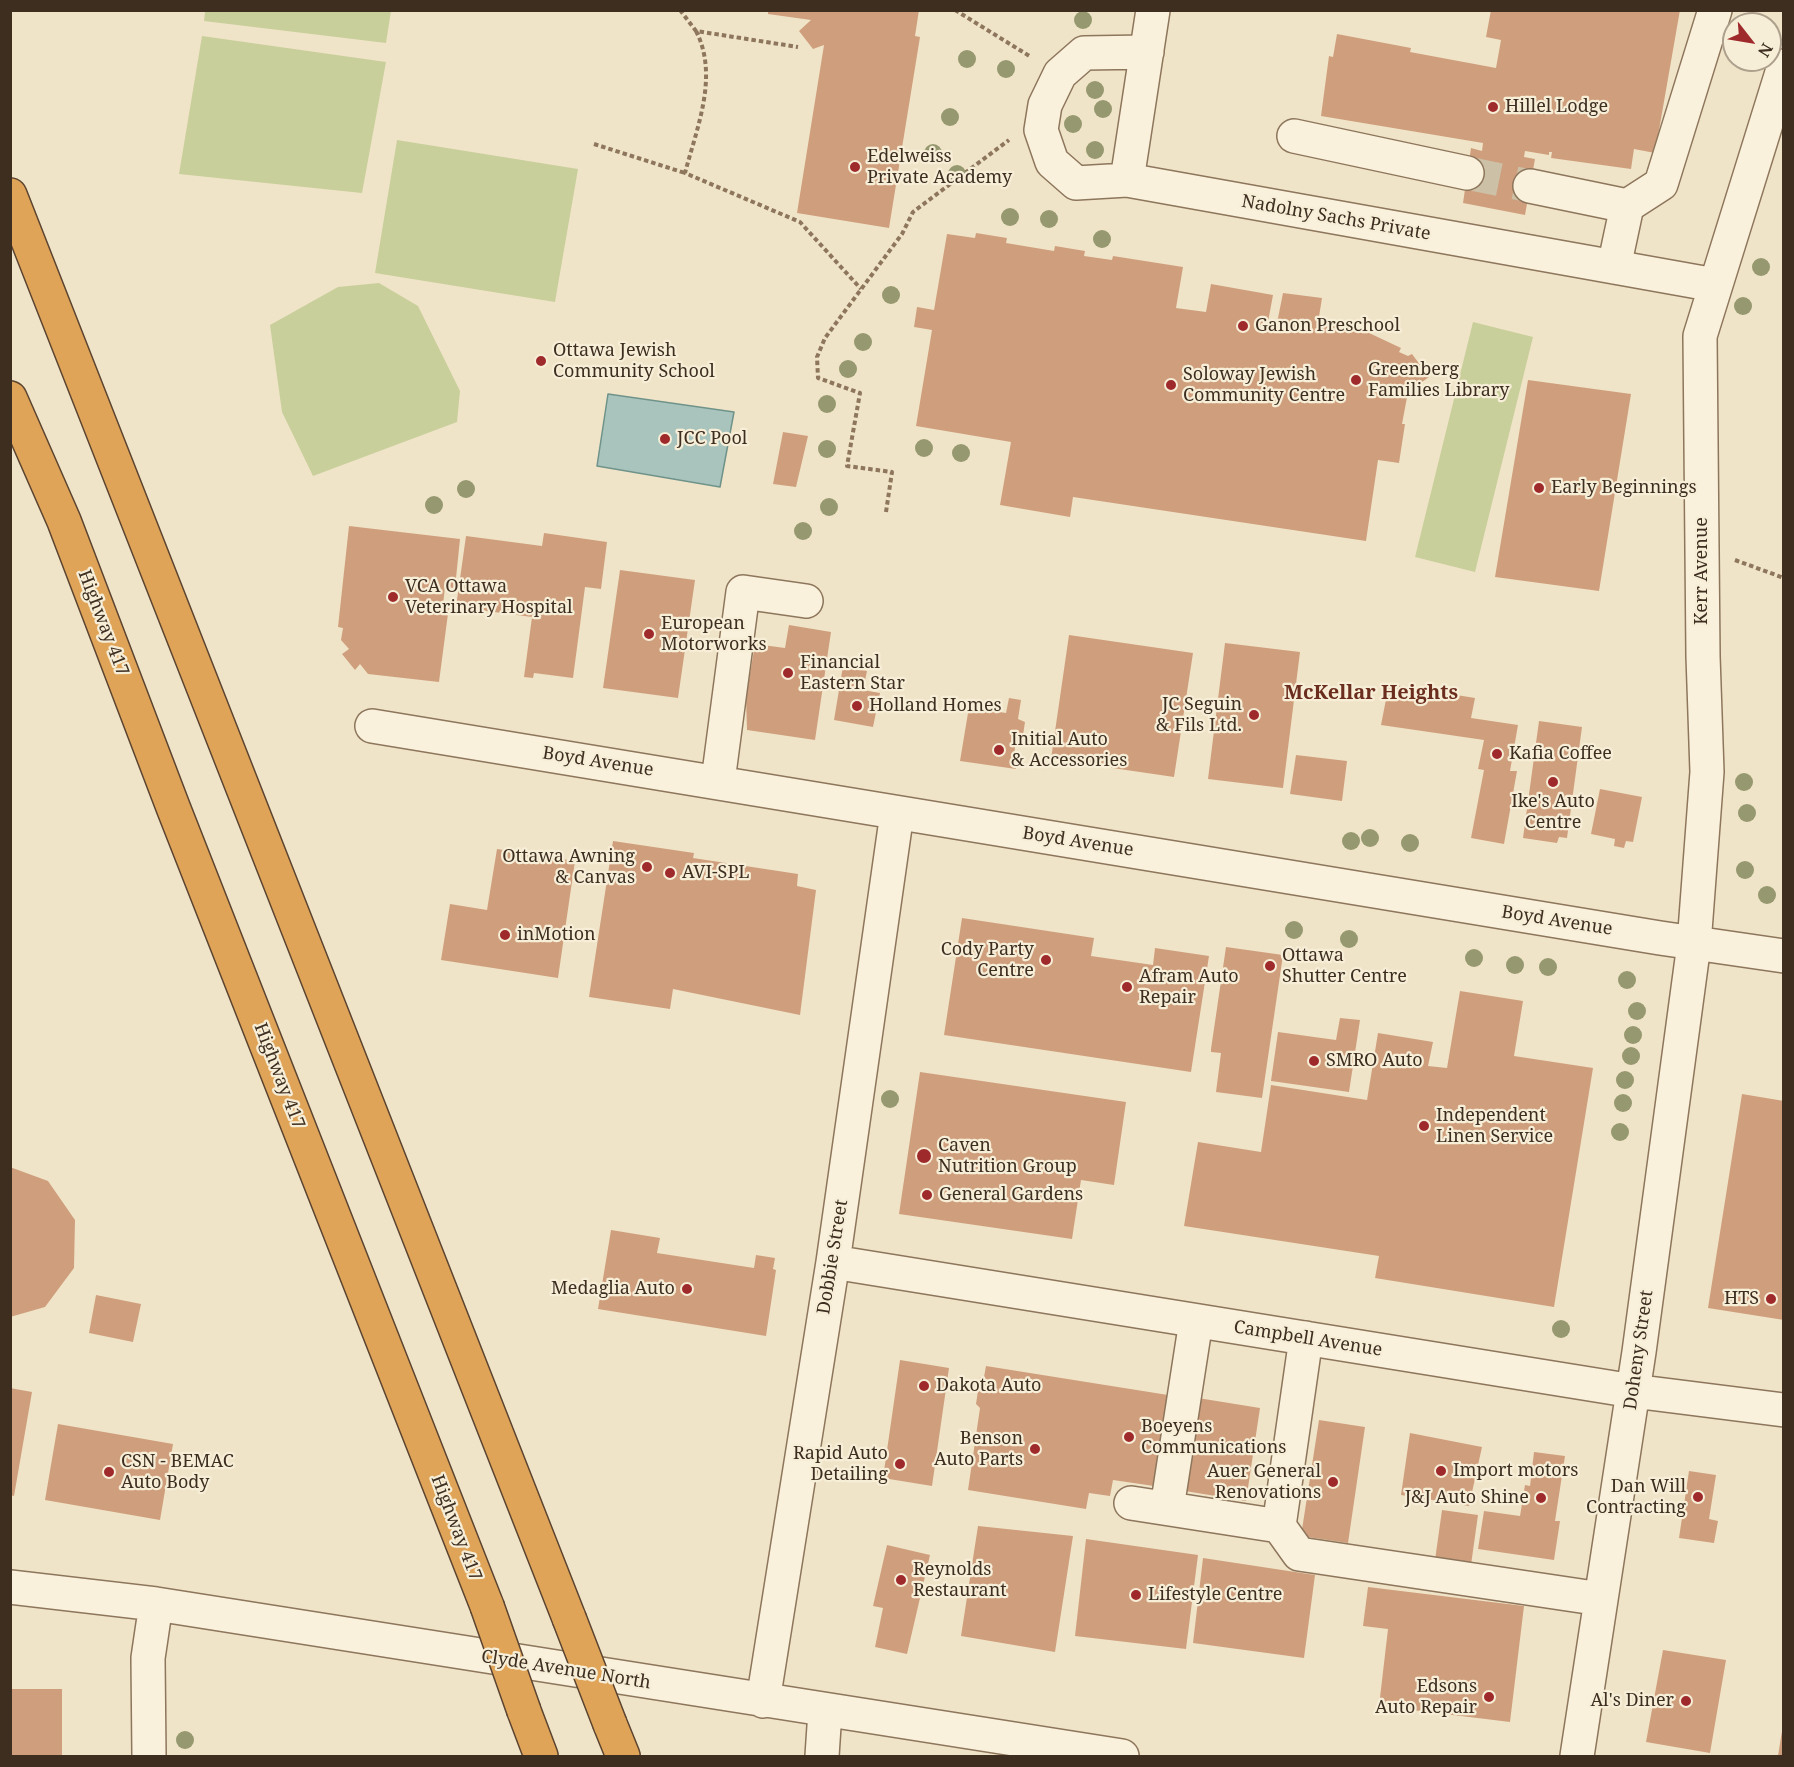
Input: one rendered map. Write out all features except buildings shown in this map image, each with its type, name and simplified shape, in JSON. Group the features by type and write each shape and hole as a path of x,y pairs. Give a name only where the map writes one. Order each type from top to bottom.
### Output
{"highway":[{"path":"10,195 623,1756"},
{"name":"Highway 417","path":"10,398 64,521 177,818 487,1606 541,1756"}],"street":[{"path":"1127,180 1153,10"},
{"path":"1530,186 1627,206 1661,184 1715,10"},
{"path":"1041,130 1045,105 1060,74 1084,53 1147,52"},
{"name":"Kerr Avenue","path":"1694,944 1707,772 1700,336 1784,66"},
{"name":"Nadolny Sachs Private","path":"1041,130 1052,162 1076,183 1127,180 1715,285"},
{"path":"1294,136 1467,173"},
{"path":"1614,267 1627,206"},
{"path":"718,781 743,592 806,601"},
{"name":"Boyd Avenue","path":"372,726 718,781 897,813 1694,944 1784,956"},
{"name":"Dobbie Street","path":"763,1701 833,1262 897,813"},
{"name":"Doheny Street","path":"1577,1756 1633,1391 1694,944"},
{"name":"Campbell Avenue","path":"833,1262 1633,1391 1784,1410"},
{"path":"1167,1508 1196,1321"},
{"path":"1306,1338 1279,1526 1299,1554 1601,1599"},
{"path":"1131,1503 1279,1526"},
{"name":"Clyde Avenue North","path":"10,1587 156,1604 1122,1756"},
{"path":"149,1756 148,1658 156,1604"},
{"path":"822,1756 825,1711"}],"path":[{"path":"680,10 704,46 708,84 686,173"},
{"path":"955,10 1060,74"},
{"path":"696,31 798,47"},
{"path":"886,512 892,472 847,466 860,393 818,378 817,357 825,338 902,234 913,212 1015,136 1041,130"},
{"path":"594,144 686,173 800,222 861,288"},
{"path":"1702,560 1736,560 1784,578"}],"green space":[{"path":"205,10 391,11 386,43 204,21"},
{"path":"202,36 386,62 362,193 179,174"},
{"path":"397,140 578,169 555,302 375,273"},
{"path":"379,283 418,306 460,391 457,422 313,476 282,412 270,325 338,287"},
{"path":"1473,322 1533,337 1475,572 1415,557"}],"water":[{"name":"JCC Pool","path":"608,394 734,412 720,487 597,466"}],"tunnel":[{"path":"1467,173 1530,186"}],"place":[{"name":"Hillel Lodge","path":"1493,107"},
{"name":"Edelweiss Private Academy","path":"855,167"},
{"name":"Ganon Preschool","path":"1243,326"},
{"name":"Ottawa Jewish Community School","path":"541,361"},
{"name":"Greenberg Families Library","path":"1356,380"},
{"name":"Soloway Jewish Community Centre","path":"1171,385"},
{"name":"JCC Pool","path":"665,439"},
{"name":"Early Beginnings","path":"1539,488"},
{"name":"VCA Ottawa Veterinary Hospital","path":"393,597"},
{"name":"European Motorworks","path":"649,634"},
{"name":"Financial Eastern Star","path":"788,673"},
{"name":"Holland Homes","path":"857,706"},
{"name":"JC Seguin & Fils Ltd.","path":"1254,715"},
{"name":"Initial Auto & Accessories","path":"999,750"},
{"name":"Kafia Coffee","path":"1497,754"},
{"name":"Ike's Auto Centre","path":"1553,782"},
{"name":"Ottawa Awning & Canvas","path":"647,867"},
{"name":"AVI-SPL","path":"670,873"},
{"name":"inMotion","path":"505,935"},
{"name":"Cody Party Centre","path":"1046,960"},
{"name":"Ottawa Shutter Centre","path":"1270,966"},
{"name":"Afram Auto Repair","path":"1127,987"},
{"name":"SMRO Auto","path":"1314,1061"},
{"name":"Independent Linen Service","path":"1424,1126"},
{"name":"Caven Nutrition Group","path":"924,1156"},
{"name":"General Gardens","path":"927,1195"},
{"name":"Medaglia Auto","path":"687,1289"},
{"name":"HTS","path":"1771,1299"},
{"name":"Dakota Auto","path":"924,1386"},
{"name":"Boeyens Communications","path":"1129,1437"},
{"name":"Benson Auto Parts","path":"1035,1449"},
{"name":"Rapid Auto Detailing","path":"900,1464"},
{"name":"Import motors","path":"1441,1471"},
{"name":"CSN - BEMAC Auto Body","path":"109,1472"},
{"name":"Auer General Renovations","path":"1333,1482"},
{"name":"Dan Will Contracting","path":"1698,1497"},
{"name":"J&J Auto Shine","path":"1541,1498"},
{"name":"Reynolds Restaurant","path":"901,1580"},
{"name":"Lifestyle Centre","path":"1136,1595"},
{"name":"Edsons Auto Repair","path":"1489,1697"},
{"name":"Al's Diner","path":"1686,1701"}],"district":[{"name":"McKellar Heights","path":"1371,693"}]}
